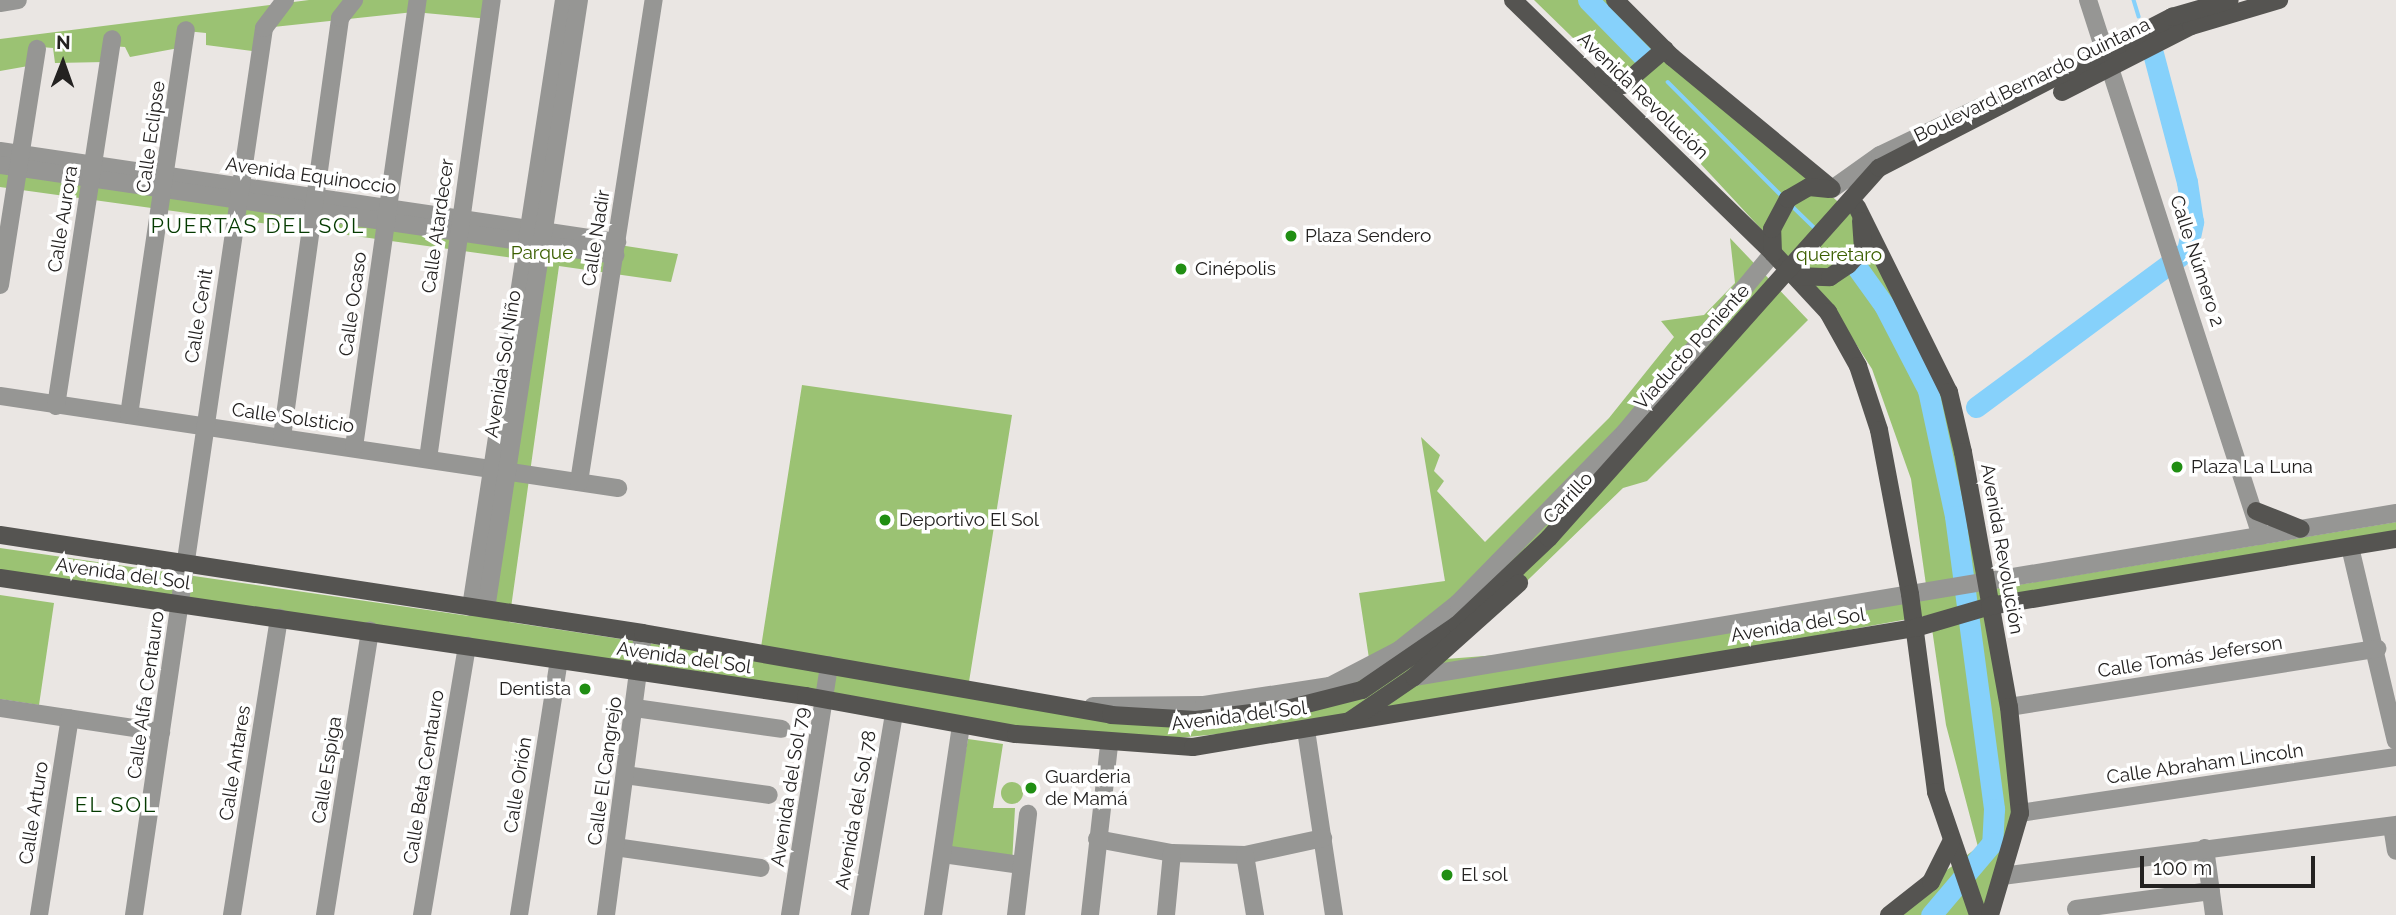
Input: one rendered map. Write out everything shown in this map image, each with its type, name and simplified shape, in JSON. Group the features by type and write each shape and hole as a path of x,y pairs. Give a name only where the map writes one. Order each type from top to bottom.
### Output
{"main road":[{"name":"Avenida Revolución","path":"1513,0 1773,253"},
{"path":"1615,0 1662,52 1857,207 1863,249 1830,277 1795,276"},
{"name":"Viaducto Poniente","path":"1196,720 1258,713 1362,690 1457,625 1549,538 1879,168 2172,17 2230,0"},
{"name":"Boulevard Bernardo Quintana","path":"1857,207 1889,173 2190,26 2279,0"},
{"path":"1555,39 1571,43 1614,83 1639,77 1662,52"},
{"path":"1832,189 1809,187 1788,199 1772,229 1773,253 1828,312 1872,401 1918,593 1915,628 1932,772 1952,845 1975,907"},
{"name":"Avenida Revolución","path":"1857,207 1949,392 1986,583 2009,707 2020,813 1990,915"},
{"name":"Carrillo","path":"1348,722 1414,677 1524,578 1795,276"},
{"path":"2256,511 2301,529"},
{"name":"Avenida del Sol","path":"0,535 643,633 1066,705 1196,720"},
{"name":"Avenida del Sol","path":"0,578 825,700 961,726 1109,745 1193,747 1915,628 1990,606 2396,539"},
{"path":"1889,915 1931,882 1952,845"}],"street":[{"path":"0,3 19,0"},
{"name":"Calle Cenit","path":"184,563 264,28 285,0"},
{"path":"282,437 340,18 354,0"},
{"name":"Calle Ocaso","path":"354,447 418,0"},
{"name":"Calle Atardecer","path":"428,459 492,0"},
{"name":"Avenida Sol Niño","path":"537,237 564,0"},
{"name":"Avenida Sol Niño","path":"479,608 537,237 579,0"},
{"name":"Calle Nadir","path":"579,482 654,0"},
{"name":"Calle Número 2","path":"2088,0 2109,46 2111,66 2256,511 2261,537"},
{"name":"Boulevard Bernardo Quintana","path":"1832,189 1880,155 2109,46 2162,17 2212,0"},
{"name":"Calle Eclipse","path":"130,415 167,183 186,30"},
{"name":"Calle Aurora","path":"56,406 112,39"},
{"path":"0,285 37,49"},
{"name":"Avenida Equinoccio","path":"0,151 20,161 616,248"},
{"name":"Avenida Equinoccio","path":"0,165 20,161"},
{"name":"Avenida del Sol","path":"1066,705 1216,704 1330,686 1363,674 1458,603 1625,432 1773,253"},
{"name":"Calle Solsticio","path":"0,396 618,488"},
{"name":"Avenida del Sol","path":"1414,677 2396,513"},
{"path":"2350,547 2377,649 2396,741"},
{"name":"Calle Alfa Centauro","path":"134,915 184,563"},
{"name":"Calle Antares","path":"232,915 279,618"},
{"name":"Calle Espiga","path":"324,915 370,631"},
{"name":"Calle El Cangrejo","path":"606,915 643,633"},
{"name":"Calle Beta Centauro","path":"422,915 467,646"},
{"name":"Calle Tomás Jeferson","path":"2009,707 2377,649"},
{"name":"Calle Orión","path":"519,915 558,660"},
{"name":"Avenida del Sol 79","path":"790,915 829,665"},
{"path":"0,708 161,732"},
{"path":"635,708 782,729"},
{"name":"Avenida del Sol 78","path":"860,915 894,713"},
{"name":"Calle Arturo","path":"38,915 70,718"},
{"path":"933,915 961,726"},
{"path":"1306,730 1334,915"},
{"path":"1090,915 1109,745"},
{"name":"Calle Abraham Lincoln","path":"2020,813 2396,757"},
{"path":"625,775 769,795"},
{"path":"1016,915 1028,814"},
{"path":"2002,876 2394,825 2396,851"},
{"path":"1097,839 1172,853 1245,855 1323,838"},
{"path":"615,847 760,868"},
{"path":"2205,848 2214,915"},
{"path":"1166,915 1172,853"},
{"path":"943,854 1020,865"},
{"path":"1245,855 1255,915"},
{"path":"2076,909 2210,891"}],"green space":[{"path":"309,0 492,0 489,19 414,12 264,28 260,52 206,45 206,33 186,31 184,47 130,57 125,47 111,46 105,62 55,63 53,48 41,47 34,65 0,71 0,39"},
{"path":"1534,0 1616,0 1870,231 1945,368 1993,589 2396,522 2396,531 1995,601 2020,813 1993,915 1886,915 1978,847 1946,725 1930,615 1343,722 1126,743 0,571 0,548 469,616 521,259 0,187 0,150 678,254 671,282 559,266 509,622 759,660 802,385 1012,415 968,688 1137,715 1238,704 1370,665 1359,593 1445,581 1421,437 1440,455 1434,471 1444,481 1437,491 1485,542 1609,418 1674,337 1661,321 1704,315 1735,283 1730,238 1808,320 1647,481 1623,488 1446,659 1668,642 1928,599 1911,479 1872,369 1829,302 1686,148"},
{"path":"0,595 54,603 39,705 0,699"},
{"path":"968,739 1003,744 993,808 1015,808 1012,864 947,853"},
{"path":"1012,782 1020,785 1023,793 1020,801 1012,804 1004,801 1001,793 1004,785"}],"waterway":[{"path":"1588,0 1645,58"},
{"path":"2134,0 2139,16"},
{"path":"1976,407 2187,251 2193,222 2187,182 2153,53"},
{"path":"1668,82 1783,197"},
{"path":"1791,205 1816,229"},
{"path":"1851,259 1884,305 1928,390 1955,516 1994,809 1992,843 1931,915"}],"place":[{"name":"Plaza Sendero","path":"1291,236"},
{"name":"Cinépolis","path":"1181,269"},
{"name":"Plaza La Luna","path":"2177,467"},
{"name":"Deportivo El Sol","path":"885,520"},
{"name":"Dentista","path":"585,689"},
{"name":"Guarderia de Mamá","path":"1031,788"},
{"name":"El sol","path":"1447,875"}],"district":[{"name":"PUERTAS DEL SOL","path":"258,226"},
{"name":"EL SOL","path":"116,805"}],"park label":[{"name":"Parque","path":"542,253"},
{"name":"queretaro","path":"1839,255"}]}
